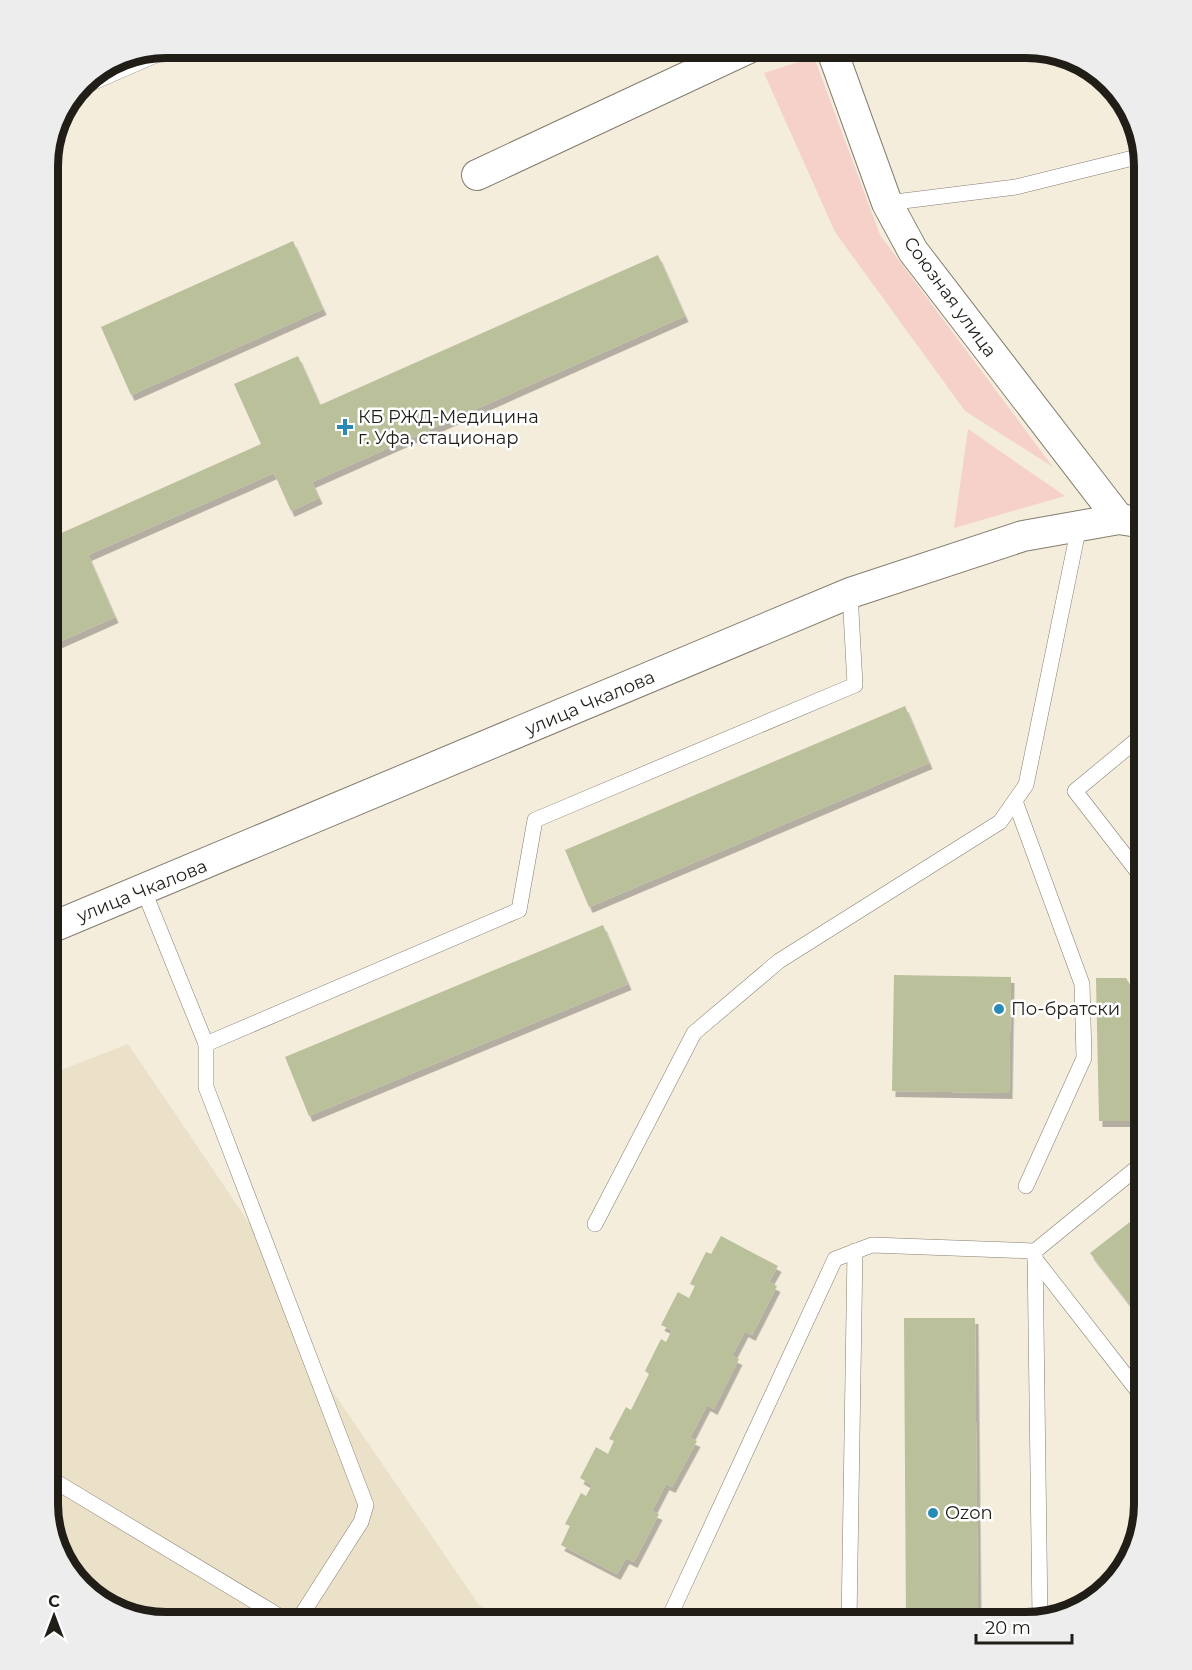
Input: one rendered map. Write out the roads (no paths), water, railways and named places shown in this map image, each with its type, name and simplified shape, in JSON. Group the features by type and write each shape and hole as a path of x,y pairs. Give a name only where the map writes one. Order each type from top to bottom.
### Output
{"street":[{"path":"477,175 725,59"},
{"name":"Союзная улица","path":"835,59 887,203 913,251 1131,521"},
{"name":"улица Чкалова","path":"58,925 144,891 850,593 1023,536 1079,526 1131,521"}],"lane":[{"path":"108,76 139,62"},
{"path":"887,203 1016,187 1133,158"},
{"path":"595,1224 694,1034 779,961 1000,822 1015,801 1026,785 1079,526"},
{"path":"206,1044 519,910 535,820 855,685 850,593"},
{"path":"1134,742 1075,791 1134,867"},
{"path":"1015,801 1082,984 1084,1058 1026,1186"},
{"path":"144,891 206,1044 206,1087 366,1505 361,1522 304,1611"},
{"path":"672,1612 836,1259 872,1245 1035,1255 1134,1171"},
{"path":"849,1612 855,1251"},
{"path":"1035,1255 1134,1386"},
{"path":"1035,1255 1040,1611"},
{"path":"58,1483 271,1611"}],"place":[{"name":"КБ РЖД-Медицина г. Уфа, стационар","path":"345,427"},
{"name":"По-братски","path":"999,1009"},
{"name":"Ozon","path":"933,1513"}]}
